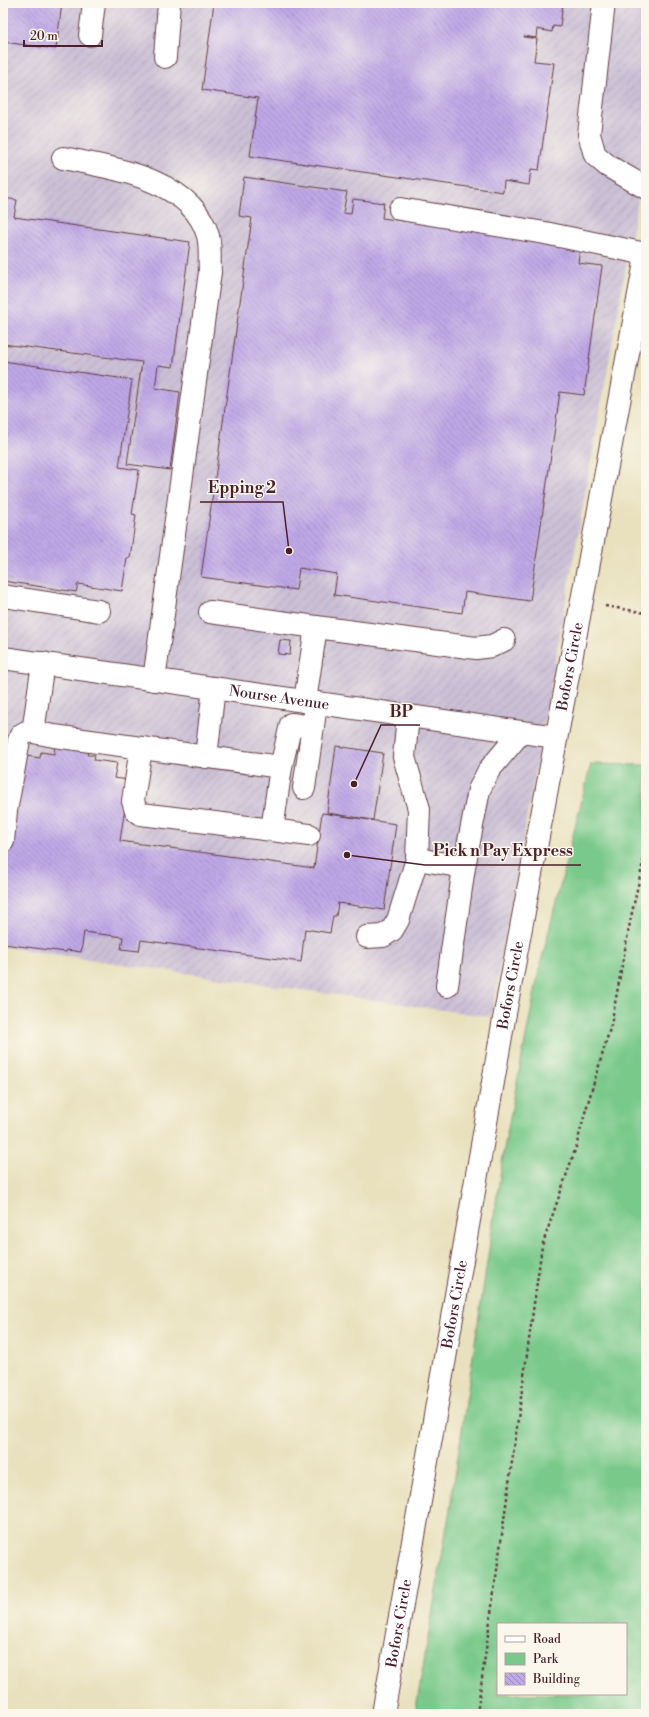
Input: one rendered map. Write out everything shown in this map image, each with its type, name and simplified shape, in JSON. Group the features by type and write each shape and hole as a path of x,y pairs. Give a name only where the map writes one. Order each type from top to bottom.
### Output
{"street":[{"path":"90,35 94,3"},
{"path":"165,57 169,3"},
{"path":"604,3 589,134 596,155 608,166 646,188"},
{"path":"63,158 130,172 180,195 198,215 208,236 210,272 154,680"},
{"path":"400,209 545,233 646,255"},
{"name":"Bofors Circle","path":"383,1714 504,1019 646,255"},
{"path":"3,596 99,610"},
{"path":"210,612 476,648 492,646 504,640"},
{"path":"272,830 281,767 291,724 305,701 316,627"},
{"name":"Nourse Avenue","path":"3,658 556,737"},
{"path":"33,732 43,664"},
{"path":"206,757 214,688"},
{"path":"304,788 313,727 305,701"},
{"path":"367,937 382,936 392,930 398,920 417,859 419,809 404,757 408,716"},
{"path":"291,724 313,727"},
{"path":"3,841 6,811 20,734 26,732 281,767"},
{"path":"447,986 464,866 479,790 489,770 521,732"},
{"path":"141,748 133,801 136,811 141,814 309,835"},
{"path":"417,859 464,866"}],"path":[{"path":"603,606 646,613"},
{"path":"477,1714 542,1246 576,1147 611,1026 630,917 646,849"}],"shaded area":[{"path":"3,3 646,3 646,155 491,1017 3,947"}],"green space":[{"path":"591,764 646,765 646,1714 415,1714 450,1509 505,1143 540,966"}],"building":[{"path":"3,3 62,3 56,49 3,42"},
{"path":"214,3 563,3 560,27 553,26 552,32 537,29 536,38 524,36 537,39 534,61 554,63 539,170 531,169 529,185 504,181 503,192 250,156 258,98 202,90"},
{"path":"244,177 347,192 343,213 351,214 353,199 384,203 382,218 580,246 578,263 602,266 584,395 560,392 530,601 465,592 462,613 334,595 337,574 299,568 296,590 201,577 252,218 239,216"},
{"path":"3,198 17,200 14,217 190,242 173,367 158,365 155,388 180,392 170,470 127,464 142,362 3,344"},
{"path":"3,361 132,380 119,467 139,470 132,514 136,515 130,558 127,558 122,591 78,584 76,592 3,581"},
{"path":"280,640 291,641 290,655 278,654"},
{"path":"55,745 79,748 79,751 88,752 87,755 95,755 94,760 117,763 114,778 129,780 120,841 314,868 322,813 396,824 384,910 338,903 336,916 333,916 330,933 305,929 301,962 141,940 139,951 121,949 123,937 84,932 81,952 67,950 66,952 3,944 3,879 19,765 19,755 40,758 41,752 54,754"},
{"path":"336,746 383,753 373,820 327,813"}],"place":[{"name":"Epping 2","path":"289,551"},
{"name":"BP","path":"354,784"},
{"name":"Pick n Pay Express","path":"347,855"}]}
